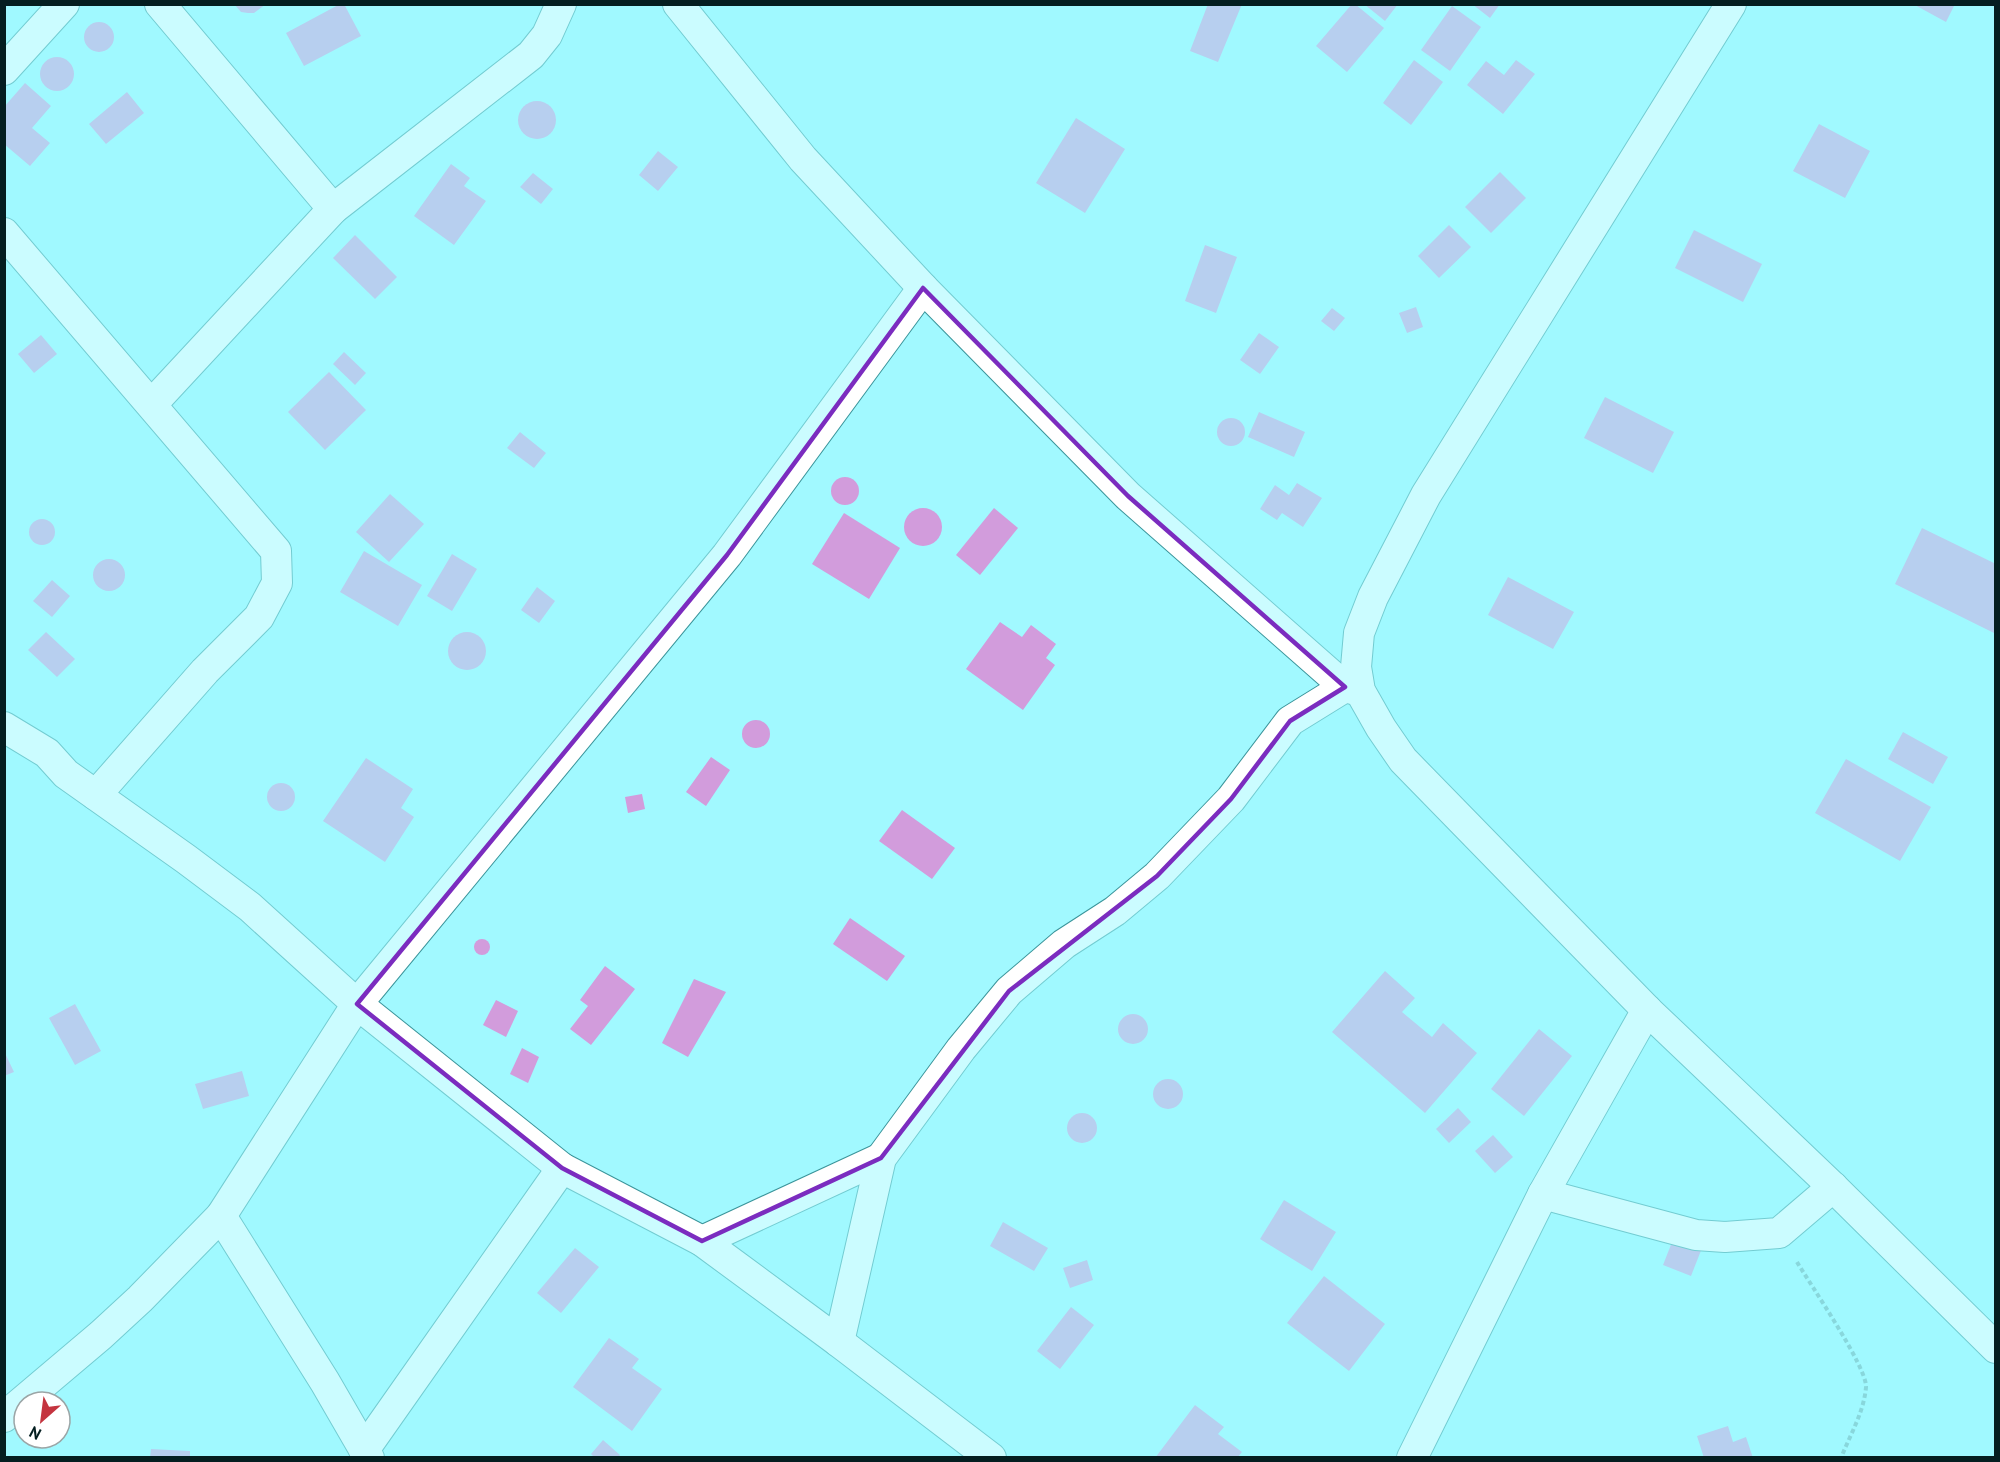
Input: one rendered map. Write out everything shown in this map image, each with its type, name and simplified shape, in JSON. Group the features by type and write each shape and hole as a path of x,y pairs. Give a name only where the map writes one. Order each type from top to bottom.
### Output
{"street":[{"path":"4,70 64,4"},
{"path":"160,4 333,209"},
{"path":"152,404 333,209 531,55 547,35 561,4"},
{"path":"678,4 803,159 923,288 1128,496 1353,689 1403,760 1647,1010 1833,1187 1995,1348"},
{"path":"1353,689 1359,633 1373,597 1426,495 1731,4"},
{"path":"4,233 276,551 277,583 259,617 206,670 96,795"},
{"path":"4,1417 102,1335 221,1216 357,1004 727,555 923,288"},
{"path":"839,1342 881,1158 961,1049 1009,991 1064,944 1115,911 1157,876 1232,800 1290,722 1353,689"},
{"path":"4,727 47,753 66,774 250,907 357,1004 562,1168 702,1241 990,1458"},
{"path":"1412,1458 1543,1194 1647,1010"},
{"path":"702,1241 881,1158"},
{"path":"221,1216 325,1382 366,1454 562,1168"},
{"path":"1543,1194 1696,1235 1725,1237 1779,1233 1833,1187"}],"path":[{"path":"1779,1233 1859,1363 1866,1385 1862,1408 1841,1458"}],"highlighted area":[{"path":"923,288 1128,496 1345,687 1290,721 1231,799 1157,876 1009,991 881,1158 702,1241 562,1168 357,1004 727,555"}],"building":[{"path":"234,4 266,4 254,13 248,13 241,12"},
{"path":"344,4 361,36 304,66 286,33"},
{"path":"1208,4 1242,4 1218,62 1190,51"},
{"path":"1352,4 1384,28 1347,72 1316,46"},
{"path":"1364,4 1398,4 1385,21"},
{"path":"1472,4 1500,4 1490,18"},
{"path":"1913,4 1955,4 1946,22"},
{"path":"1452,6 1481,27 1450,71 1421,50"},
{"path":"99,22 105,23 113,31 113,43 105,51 99,52 93,51 85,43 84,37 85,31 93,23"},
{"path":"57,57 69,62 74,74 69,86 57,91 45,86 40,74 45,62"},
{"path":"1414,60 1443,82 1411,125 1383,103"},
{"path":"1516,60 1535,74 1503,114 1467,85 1486,61 1504,75"},
{"path":"25,83 51,106 32,128 50,143 30,166 4,144 4,107"},
{"path":"127,92 144,113 106,144 89,124"},
{"path":"537,101 551,106 556,120 551,134 537,139 523,134 518,120 523,106"},
{"path":"1076,118 1125,149 1085,213 1036,183"},
{"path":"1819,124 1870,151 1845,198 1793,171"},
{"path":"658,151 678,167 658,191 639,175"},
{"path":"451,164 470,178 464,186 486,201 454,245 414,216"},
{"path":"1500,172 1526,198 1491,233 1465,207"},
{"path":"533,173 553,189 541,204 520,187"},
{"path":"1449,225 1471,247 1439,278 1418,256"},
{"path":"1694,230 1762,264 1743,302 1675,268"},
{"path":"355,235 397,277 375,299 333,258"},
{"path":"1205,245 1237,257 1216,313 1185,301"},
{"path":"1416,307 1423,327 1407,333 1399,313"},
{"path":"1332,308 1345,318 1334,331 1321,321"},
{"path":"1259,333 1279,347 1260,374 1240,360"},
{"path":"41,335 57,354 34,373 18,354"},
{"path":"344,352 366,373 355,385 333,364"},
{"path":"329,372 366,410 325,450 288,412"},
{"path":"1605,397 1674,432 1653,473 1584,438"},
{"path":"1259,412 1305,432 1294,457 1248,437"},
{"path":"1231,418 1241,422 1245,432 1241,442 1231,446 1221,442 1217,432 1221,422"},
{"path":"520,432 546,453 534,468 507,448"},
{"path":"845,477 855,481 859,491 855,501 845,505 835,501 831,491 835,481"},
{"path":"1297,483 1322,498 1303,527 1282,513 1277,520 1260,509 1275,485 1289,495"},
{"path":"390,494 424,524 389,562 356,532"},
{"path":"923,508 937,513 942,527 937,541 923,546 909,541 904,527 909,513"},
{"path":"994,508 1018,528 980,575 956,555"},
{"path":"844,513 900,548 869,599 812,564"},
{"path":"42,519 51,523 55,532 51,541 42,545 33,541 29,532 33,523"},
{"path":"1922,528 1996,564 1996,634 1895,584"},
{"path":"364,551 422,585 398,626 340,592"},
{"path":"452,554 477,569 452,611 427,596"},
{"path":"109,559 120,564 125,575 120,586 109,591 98,586 93,575 98,564"},
{"path":"1508,577 1574,612 1553,649 1488,615"},
{"path":"52,580 70,596 52,617 33,601"},
{"path":"537,587 555,601 539,623 521,610"},
{"path":"1000,622 1022,637 1031,625 1056,644 1046,658 1055,665 1023,710 966,669"},
{"path":"46,632 75,659 57,677 28,650"},
{"path":"467,632 481,637 486,651 481,665 467,670 453,665 448,651 453,637"},
{"path":"756,720 766,724 770,734 766,744 756,748 746,744 742,734 746,724"},
{"path":"1903,732 1948,757 1933,784 1888,759"},
{"path":"711,757 730,770 706,806 686,792"},
{"path":"366,758 413,789 401,808 414,817 385,862 323,821"},
{"path":"1846,759 1931,807 1900,861 1815,813"},
{"path":"281,783 291,787 295,797 291,807 281,811 271,807 267,797 271,787"},
{"path":"642,794 645,809 628,813 625,797"},
{"path":"902,810 955,848 932,879 879,841"},
{"path":"850,918 905,956 887,981 833,944"},
{"path":"479,939 485,939 490,947 488,953 479,955 474,950 474,944"},
{"path":"605,966 635,989 591,1045 570,1029 588,1006 580,1000"},
{"path":"1385,971 1415,998 1402,1012 1432,1037 1443,1023 1477,1053 1425,1113 1332,1032"},
{"path":"694,979 726,992 688,1057 662,1043"},
{"path":"496,1000 518,1011 506,1037 483,1025"},
{"path":"75,1004 101,1051 75,1065 49,1018"},
{"path":"1133,1014 1144,1018 1148,1029 1144,1040 1133,1044 1122,1040 1118,1029 1122,1018"},
{"path":"1539,1029 1572,1056 1524,1116 1491,1089"},
{"path":"522,1048 539,1057 528,1083 510,1074"},
{"path":"4,1051 14,1072 4,1076"},
{"path":"242,1071 249,1096 203,1109 195,1084"},
{"path":"1168,1079 1179,1083 1183,1094 1179,1105 1168,1109 1157,1105 1153,1094 1157,1083"},
{"path":"1458,1108 1471,1122 1449,1143 1436,1129"},
{"path":"1082,1113 1093,1117 1097,1128 1093,1139 1082,1143 1071,1139 1067,1128 1071,1117"},
{"path":"1493,1135 1513,1157 1495,1173 1475,1151"},
{"path":"1284,1200 1336,1232 1312,1271 1260,1239"},
{"path":"1003,1222 1048,1248 1034,1271 990,1246"},
{"path":"1674,1237 1702,1248 1691,1276 1663,1265"},
{"path":"575,1248 599,1267 561,1313 537,1293"},
{"path":"1087,1260 1093,1280 1070,1288 1063,1268"},
{"path":"1324,1276 1385,1324 1349,1371 1287,1323"},
{"path":"1071,1307 1094,1325 1060,1369 1037,1351"},
{"path":"609,1338 639,1359 632,1368 662,1389 632,1431 573,1387"},
{"path":"1195,1405 1224,1427 1218,1434 1242,1452 1237,1458 1155,1458"},
{"path":"1728,1426 1733,1442 1746,1437 1753,1458 1704,1458 1697,1436"},
{"path":"603,1440 620,1455 618,1458 595,1458 591,1454"},
{"path":"151,1449 190,1451 190,1458 150,1458"}]}
